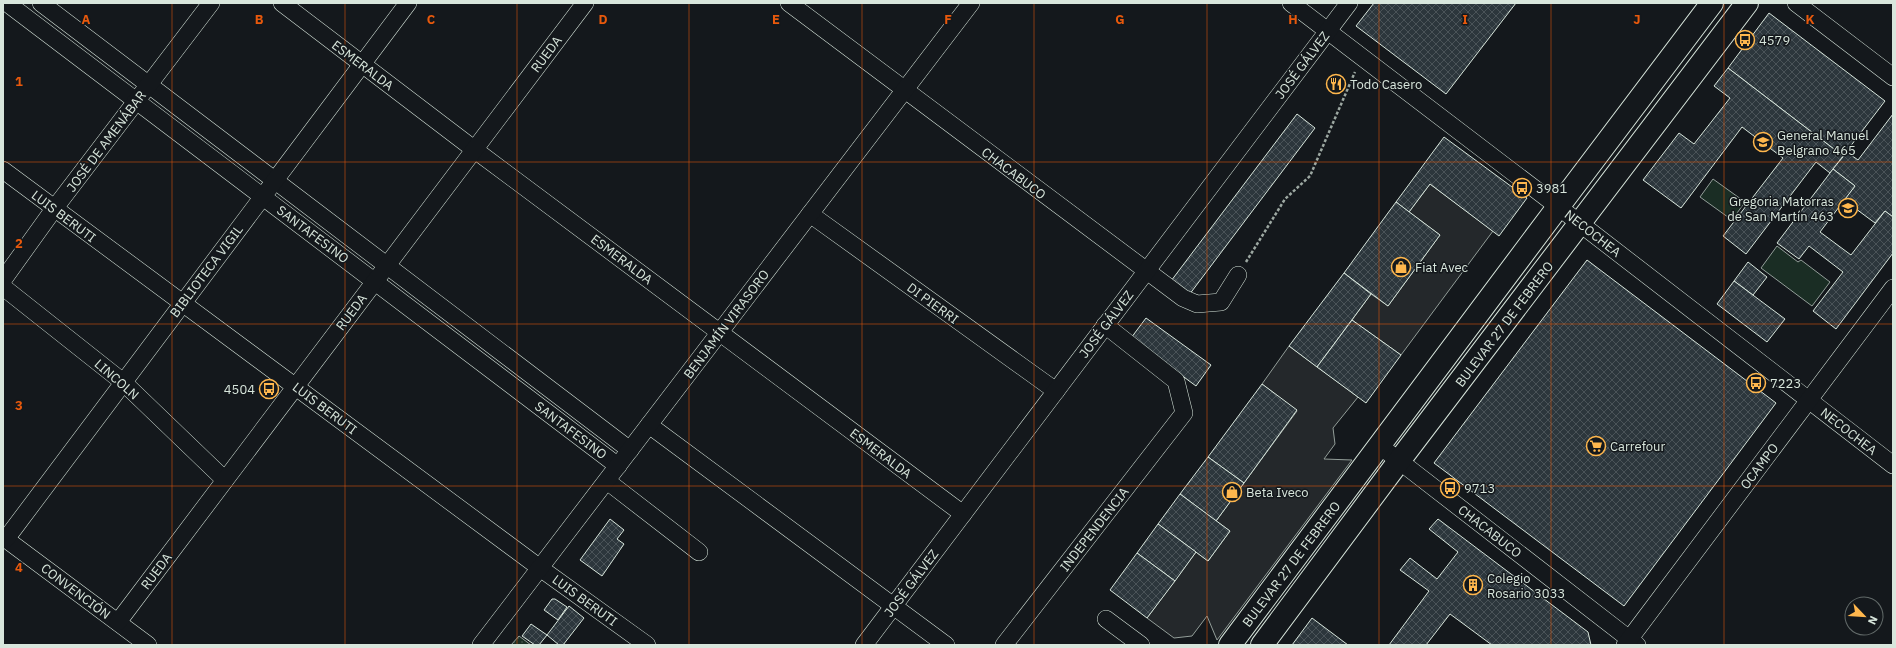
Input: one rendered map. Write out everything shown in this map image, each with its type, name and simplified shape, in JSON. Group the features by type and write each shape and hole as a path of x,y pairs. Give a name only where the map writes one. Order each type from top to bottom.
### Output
{"main road":[{"name":"BULEVAR 27 DE FEBRERO","path":"1230,645 1558,206 1712,3"},
{"name":"BULEVAR 27 DE FEBRERO","path":"1262,645 1399,461 1581,224 1747,3"}],"street":[{"name":"SANTAFESINO","path":"7,3 618,466"},
{"name":"SANTAFESINO","path":"41,3 630,450"},
{"name":"JOSÉ DE AMENÁBAR","path":"3,280 54,209 211,3"},
{"name":"ESMERALDA","path":"282,3 474,150 963,514"},
{"name":"BIBLIOTECA VIGIL","path":"4,538 408,3"},
{"name":"RUEDA","path":"118,622 386,264 585,3"},
{"name":"CHACABUCO","path":"789,3 904,91 1183,298 1197,304 1221,302 1238,275"},
{"name":"BENJAMÍN VIRASORO","path":"482,645 971,3"},
{"name":"NECOCHEA","path":"1291,3 1558,206 1893,466"},
{"name":"JOSÉ GÁLVEZ","path":"864,645 1349,3"},
{"path":"1796,3 1893,77"},
{"name":"LUIS BERUTI","path":"3,170 540,568 647,645"},
{"name":"DI PIERRI","path":"810,214 1056,391"},
{"name":"LINCOLN","path":"3,287 123,382 225,480"},
{"name":"OCAMPO","path":"1631,643 1893,288"},
{"name":"INDEPENDENCIA","path":"1004,645 1184,413 1176,381 1105,325"},
{"path":"649,425 946,645"},
{"name":"CHACABUCO","path":"1380,446 1631,643"},
{"path":"607,481 699,552"},
{"name":"CONVENCIÓN","path":"4,538 148,645"},
{"path":"1106,619 1141,645"}],"path":[{"path":"1238,275 1285,199 1310,176 1361,57"}],"green space":[{"path":"1713,179 1745,202 1732,220 1700,197"},
{"path":"1777,246 1798,262 1801,260 1830,282 1812,306 1761,268"},
{"path":"519,636 531,645 511,645"}],"shaded area":[{"path":"1430,184 1493,231 1401,355 1352,320 1371,294 1388,306 1440,235 1409,212"},
{"path":"1289,346 1358,397 1333,428 1335,444 1324,459 1352,460 1217,640 1207,616 1192,636 1174,638 1147,618 1196,552 1208,561 1230,531 1216,521 1297,411 1262,384"}],"building":[{"path":"1374,3 1516,3 1446,94 1356,26"},
{"path":"1769,13 1885,101 1843,156 1728,68"},
{"path":"1728,68 1843,156 1830,173 1816,162 1746,254 1723,236 1783,158 1742,127 1681,208 1643,180 1679,133 1694,144 1730,98 1714,86"},
{"path":"1297,114 1315,128 1189,295 1171,281"},
{"path":"1893,114 1893,217 1885,211 1875,223 1844,200 1855,186 1833,169 1847,152 1858,160"},
{"path":"1444,137 1527,198 1499,236 1430,184 1409,212 1396,202"},
{"path":"1833,169 1855,186 1820,232 1851,255 1885,211 1893,217 1893,253 1836,329 1813,311 1843,272 1809,246 1799,259 1777,243"},
{"path":"1396,202 1440,235 1388,306 1344,273"},
{"name":"Carrefour","path":"1587,260 1776,403 1624,606 1434,463"},
{"path":"1748,262 1767,277 1753,295 1734,281"},
{"path":"1344,273 1371,294 1317,367 1289,346"},
{"path":"1734,281 1785,319 1767,342 1717,304"},
{"path":"1146,318 1211,365 1196,386 1131,338"},
{"path":"1352,320 1401,355 1366,403 1317,367"},
{"path":"1262,384 1297,410 1244,483 1208,457"},
{"path":"1208,457 1244,483 1216,521 1180,494"},
{"path":"1180,494 1230,531 1208,561 1158,524"},
{"path":"610,519 624,530 617,539 624,544 602,576 580,560"},
{"name":"Colegio Rosario 3033","path":"1438,519 1588,632 1591,645 1492,645 1450,614 1426,645 1389,645 1429,591 1400,570 1410,558 1437,579 1458,552 1429,529"},
{"path":"1158,524 1196,552 1175,581 1137,553"},
{"path":"1137,553 1175,581 1147,618 1110,590"},
{"path":"552,599 555,599 567,607 558,620 544,610"},
{"path":"569,606 584,618 563,645 559,645 547,635"},
{"path":"1312,618 1348,645 1292,645"},
{"path":"531,624 547,635 539,645 535,645 522,636"}],"place":[{"name":"4579","path":"1745,40"},
{"name":"Todo Casero","path":"1336,84"},
{"name":"General Manuel Belgrano 465","path":"1763,142"},
{"name":"3981","path":"1522,188"},
{"name":"Gregoria Matorras de San Martín 463","path":"1848,208"},
{"name":"Fiat Avec","path":"1401,267"},
{"name":"7223","path":"1756,383"},
{"name":"4504","path":"269,389"},
{"name":"Carrefour","path":"1596,446"},
{"name":"9713","path":"1450,488"},
{"name":"Beta Iveco","path":"1232,492"},
{"name":"Colegio Rosario 3033","path":"1473,585"}]}
